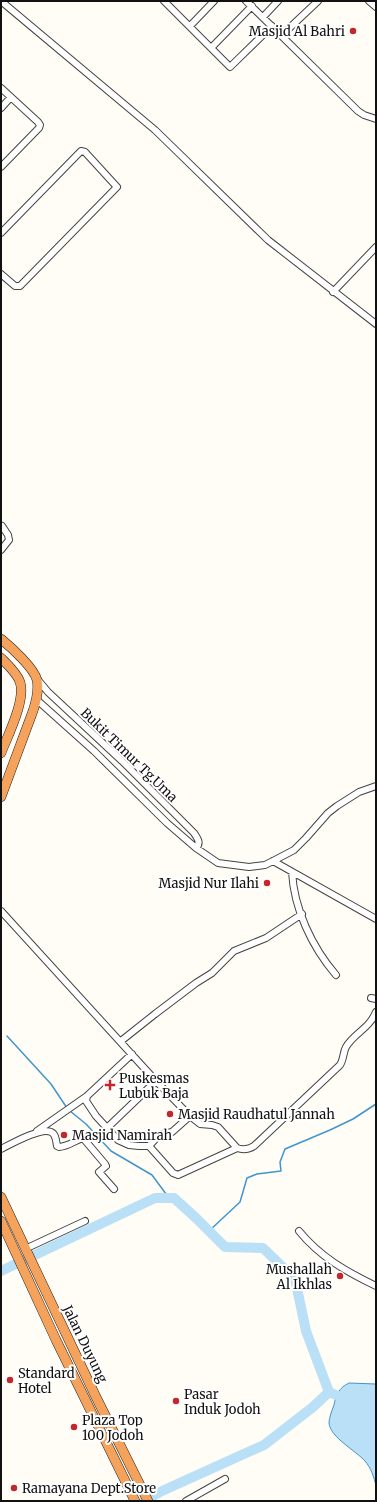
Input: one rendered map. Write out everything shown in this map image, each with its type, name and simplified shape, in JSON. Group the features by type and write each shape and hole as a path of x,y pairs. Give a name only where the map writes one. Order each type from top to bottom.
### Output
{"highway":[{"path":"1,639 20,656 37,679 37,700 1,797"},
{"path":"1,658 8,664 18,677 22,690 18,708 1,753"},
{"name":"Jalan Duyung","path":"1,1196 124,1454 148,1501"},
{"name":"Jalan Duyung","path":"1,1221 134,1500"},
{"path":"114,1459 124,1454"}],"street":[{"path":"1,1 155,130 268,240 376,324"},
{"path":"165,1 230,67 272,26"},
{"path":"190,26 214,1"},
{"path":"246,1 358,111 364,115 376,119"},
{"path":"263,17 278,1"},
{"path":"282,35 318,1"},
{"path":"369,1 376,7"},
{"path":"211,48 252,6"},
{"path":"1,88 40,125 39,128 1,167"},
{"path":"1,108 11,98"},
{"path":"1,233 81,151 85,152 117,187 20,286 15,286 2,276"},
{"path":"333,292 376,247"},
{"path":"1,550 9,540 8,535 2,526"},
{"name":"Bukit Timur Tg.Uma","path":"37,679 48,692 122,761 194,833 199,841 199,845 196,848"},
{"name":"Bukit Timur Tg.Uma","path":"37,700 94,751 162,818 196,848 218,864 249,867 265,865 273,862 294,850 336,806 359,792 376,786"},
{"path":"273,862 376,919"},
{"path":"292,872 294,893 313,944 322,960 336,975"},
{"path":"1,910 190,1116 200,1124 218,1127 236,1148 245,1150 254,1146 340,1065 347,1046 369,1025 376,1012"},
{"path":"121,1042 154,1014 196,983 212,974 234,951 266,938 302,914"},
{"path":"34,1134 87,1096 132,1054"},
{"path":"107,1128 156,1080"},
{"path":"87,1096 86,1099 96,1116 118,1140 129,1145 148,1146 159,1135 172,1132 190,1116"},
{"path":"1,1149 34,1134 46,1131 53,1134 56,1139 57,1146 59,1147 75,1143 83,1138 105,1164 106,1166 99,1172 114,1189"},
{"path":"148,1146 173,1172 178,1175 236,1148"},
{"path":"26,1250 85,1221"},
{"path":"299,1231 306,1241 335,1265 376,1286"},
{"path":"186,1501 226,1479"}],"water":[{"path":"349,1383 376,1384 376,1486 372,1473 365,1461 338,1439 330,1428 330,1416 337,1395 340,1389"}],"waterway":[{"path":"7,1036 51,1084 67,1108"},
{"path":"209,1231 240,1202 247,1178 257,1174 281,1171 280,1162 285,1149 353,1119 376,1104"},
{"path":"70,1111 86,1124 111,1151 152,1175 169,1198"},
{"path":"1,1271 155,1198 174,1198 225,1247 263,1248 295,1279 306,1331 329,1392"},
{"path":"144,1501 162,1491 264,1445 313,1407 329,1392 336,1395"}],"place":[{"name":"Masjid Al Bahri","path":"353,31"},
{"name":"Masjid Nur Ilahi","path":"267,883"},
{"name":"Puskesmas Lubuk Baja","path":"110,1085"},
{"name":"Masjid Raudhatul Jannah","path":"170,1114"},
{"name":"Masjid Namirah","path":"64,1135"},
{"name":"Mushallah Al Ikhlas","path":"340,1276"},
{"name":"Standard Hotel","path":"10,1380"},
{"name":"Pasar Induk Jodoh","path":"176,1401"},
{"name":"Plaza Top 100 Jodoh","path":"74,1427"},
{"name":"Ramayana Dept.Store","path":"14,1488"}]}
